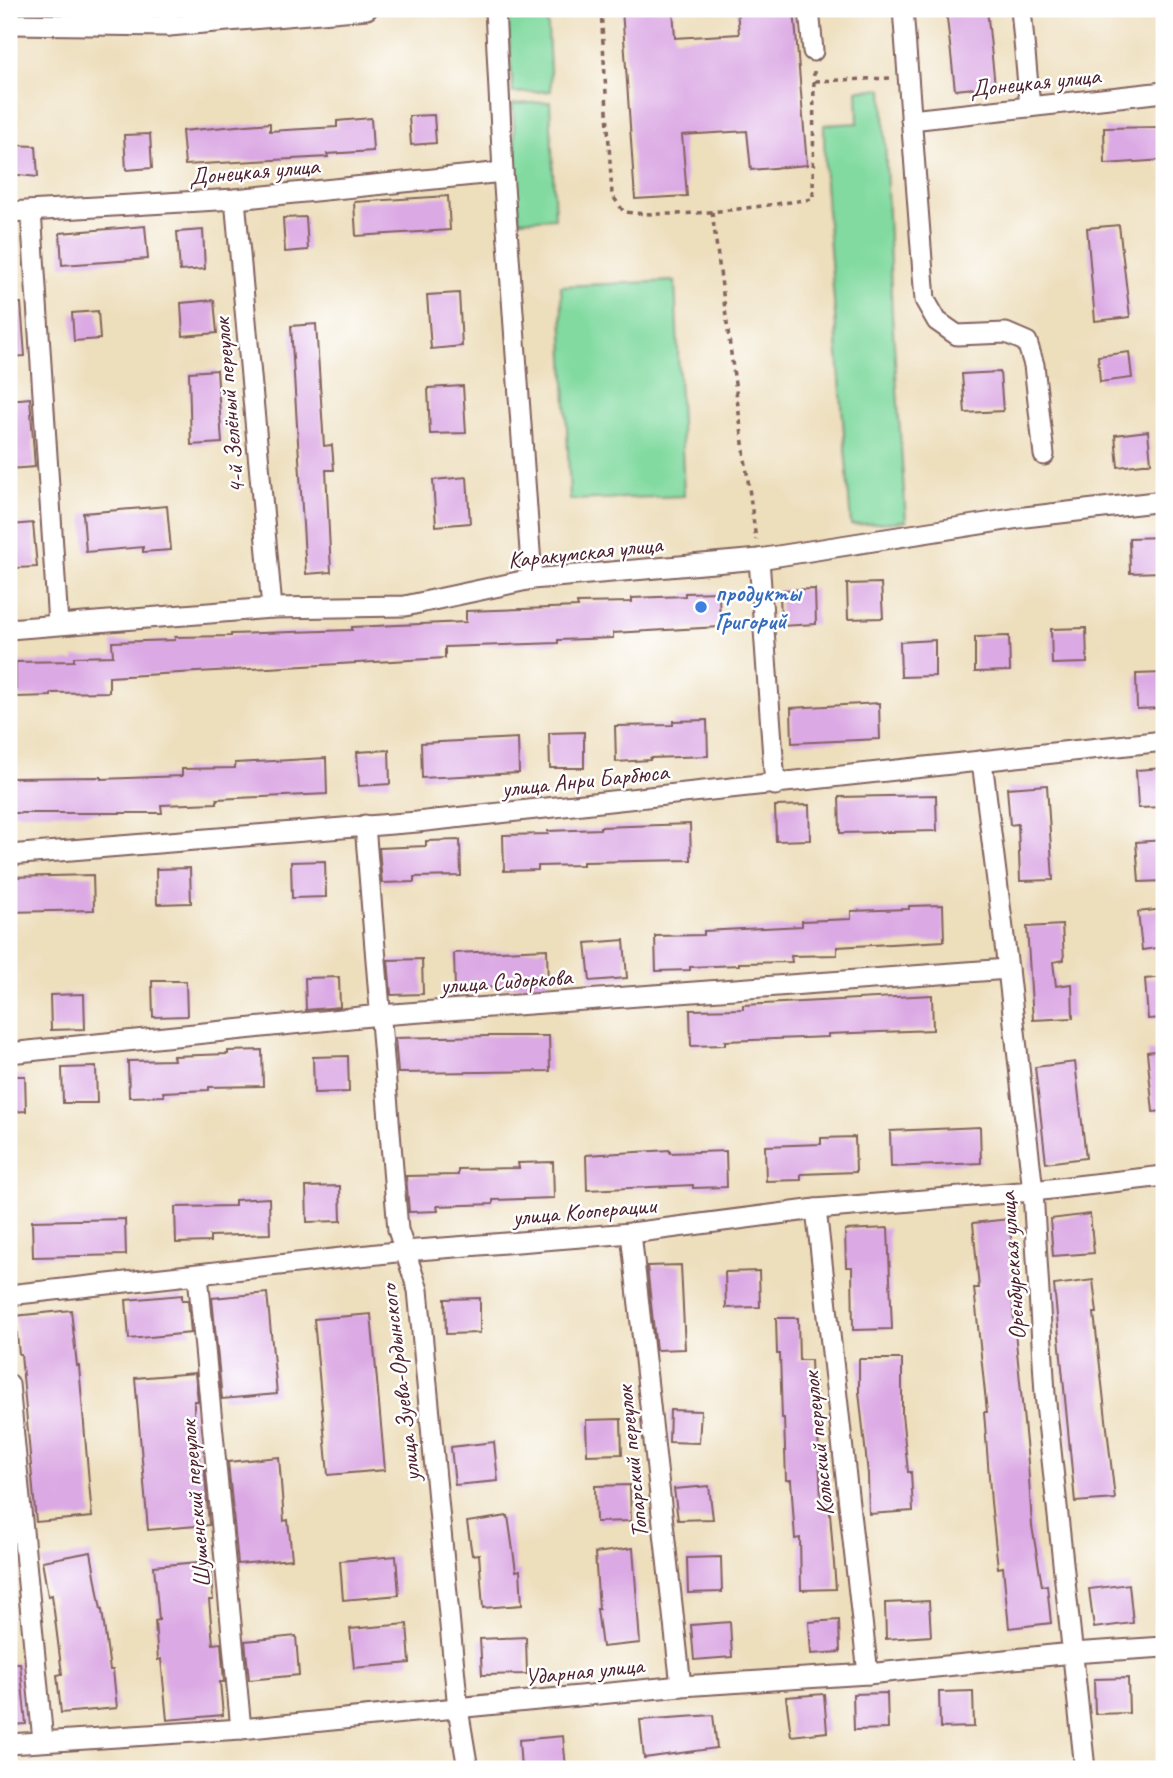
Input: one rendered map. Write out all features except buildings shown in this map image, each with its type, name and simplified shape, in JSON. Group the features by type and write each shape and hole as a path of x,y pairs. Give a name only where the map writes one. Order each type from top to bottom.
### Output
{"street":[{"path":"9,23 367,9"},
{"path":"495,9 503,172 532,579"},
{"path":"809,9 813,51"},
{"path":"903,9 925,300 937,321 957,335 1006,333 1027,342 1034,365 1044,455"},
{"path":"1021,9 1030,107"},
{"name":"Донецкая улица","path":"911,120 1164,92"},
{"name":"Донецкая улица","path":"9,212 235,199 503,172"},
{"name":"4-й Зелёный переулок","path":"235,199 272,608"},
{"path":"31,211 58,624"},
{"name":"Каракумская улица","path":"9,629 272,608 405,606 532,579 759,559 1025,517 1164,501"},
{"path":"759,559 775,785"},
{"name":"улица Анри Барбюса","path":"9,855 365,825 775,785 1164,741"},
{"name":"Оренбурская улица","path":"982,761 1033,1191 1045,1394 1085,1769"},
{"name":"улица Зуева-Ордынского","path":"365,825 398,1230 418,1290 458,1709 468,1769"},
{"name":"улица Сидоркова","path":"9,1053 380,1015 1008,969"},
{"name":"улица Кооперации","path":"9,1295 405,1251 631,1233 816,1209 1033,1191 1164,1176"},
{"name":"Кольский переулок","path":"816,1209 868,1674"},
{"name":"Топарский переулок","path":"631,1233 681,1686"},
{"name":"Шушенский переулок","path":"198,1275 240,1729"},
{"path":"9,1384 43,1741"},
{"name":"Ударная улица","path":"9,1744 240,1729 681,1686 868,1674 1072,1653 1164,1647"}],"path":[{"path":"601,9 612,195 624,212 651,215 712,212 813,200 816,81 813,51"},
{"path":"816,81 908,78"},
{"path":"712,212 759,559"}],"green space":[{"path":"507,9 547,9 551,91 513,93"},
{"path":"883,89 892,315 906,521 851,525 825,183 824,125 858,123 857,90"},
{"path":"550,102 555,218 519,220 513,104"},
{"path":"675,281 684,496 570,500 561,286"}],"place":[{"name":"продукты Григорий","path":"701,607"}]}
